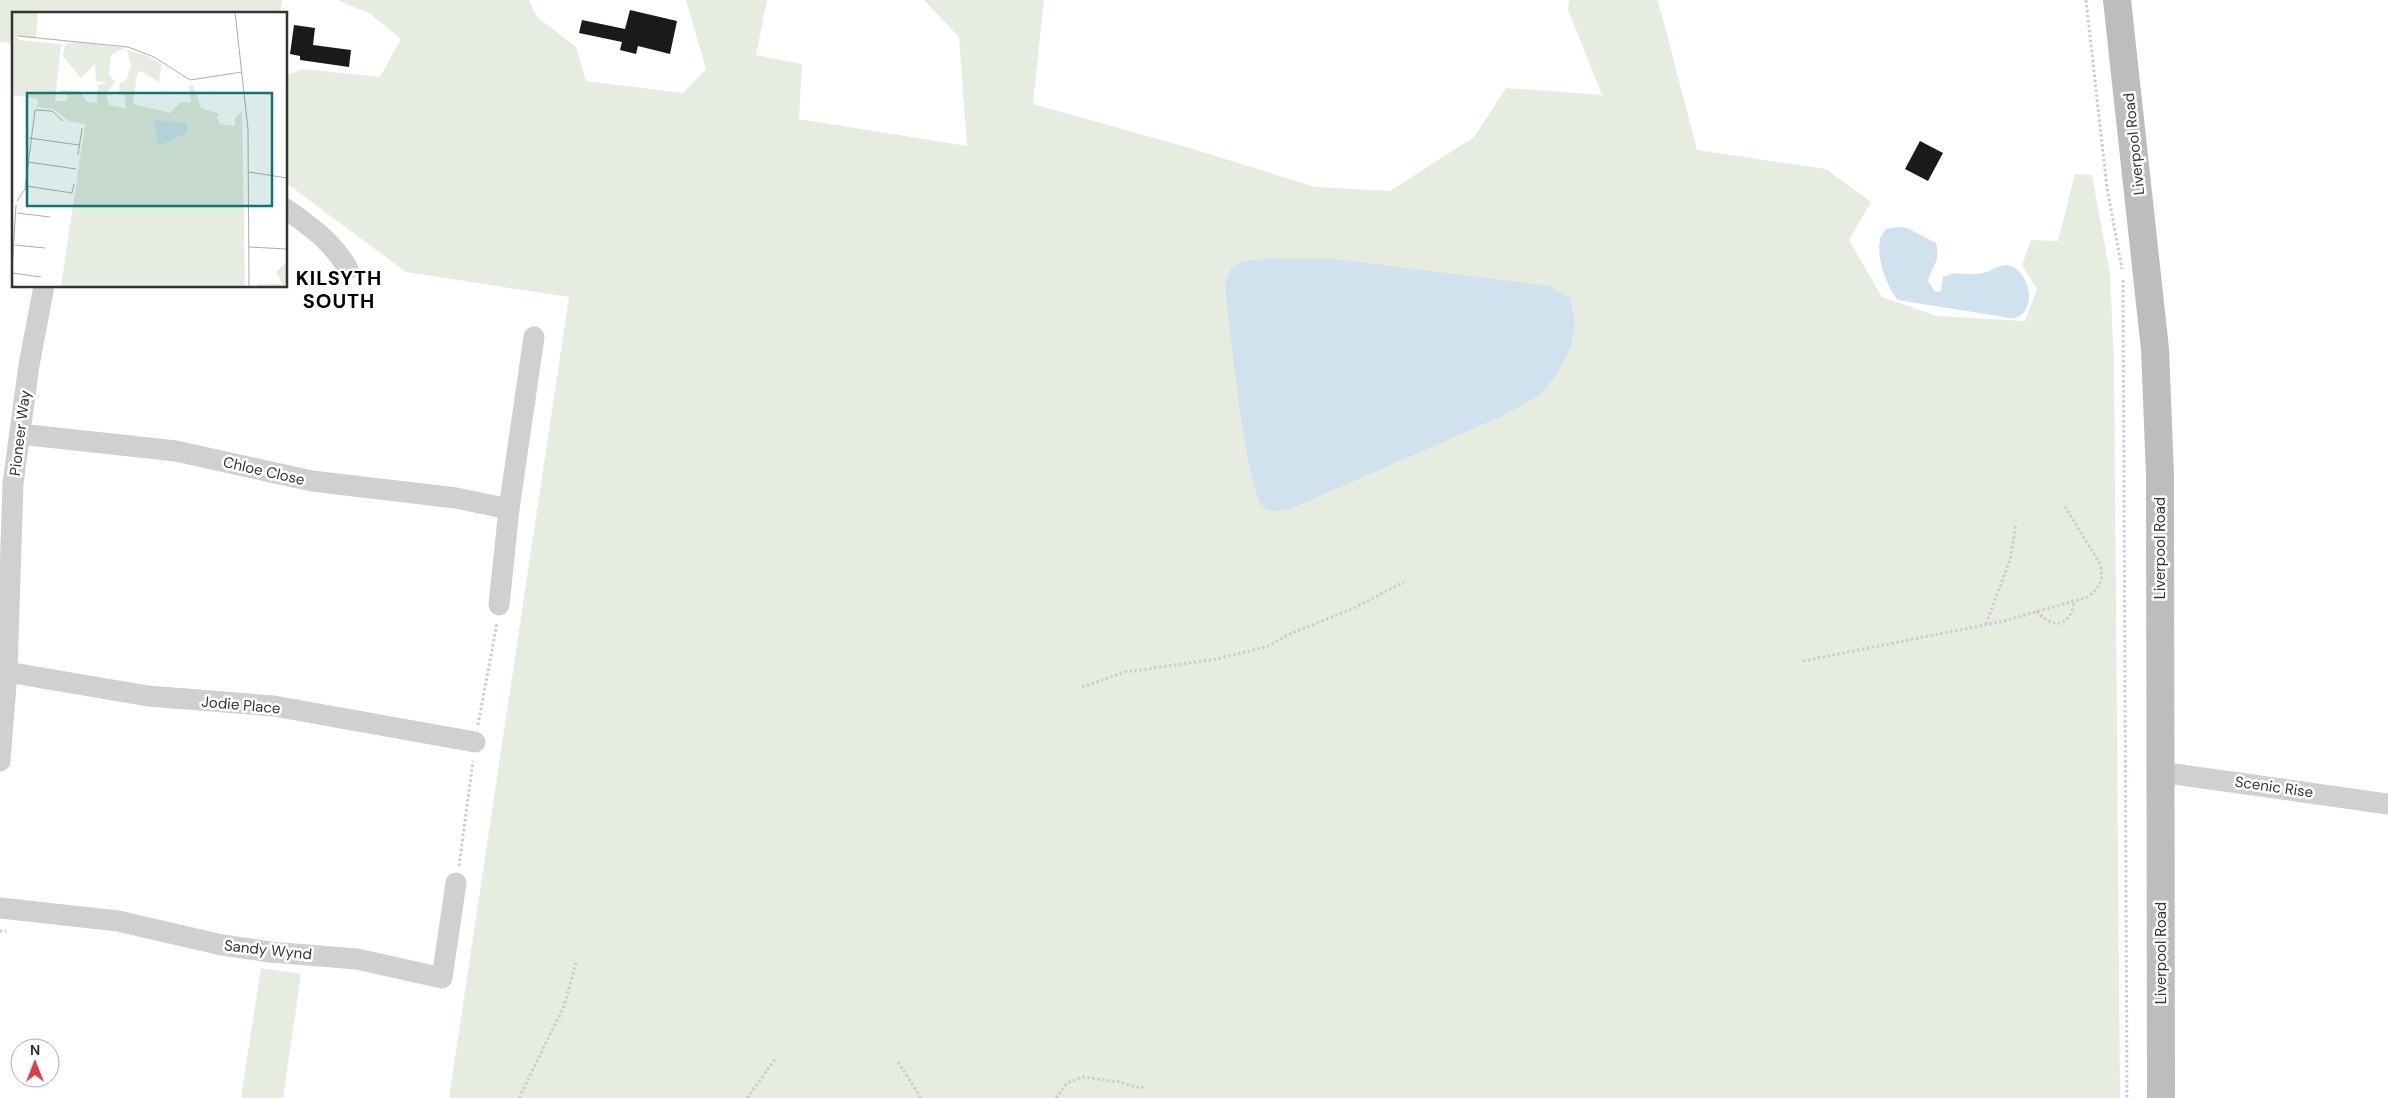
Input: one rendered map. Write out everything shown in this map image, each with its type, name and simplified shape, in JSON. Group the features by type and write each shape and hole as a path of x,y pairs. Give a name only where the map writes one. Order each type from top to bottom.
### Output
{"main road":[{"name":"Liverpool Road","path":"2116,0 2155,349 2160,475 2161,1098"}],"street":[{"path":"288,210 317,231 337,250 348,269"},
{"name":"Pioneer Way","path":"0,761 7,672 13,483 29,365 44,288"},
{"path":"499,605 509,509 534,337"},
{"name":"Chloe Close","path":"20,434 176,451 312,481 456,498 509,509"},
{"name":"Jodie Place","path":"7,672 148,696 274,706 475,742"},
{"name":"Scenic Rise","path":"2160,772 2388,804"},
{"name":"Sandy Wynd","path":"0,908 118,921 222,945 270,952 357,960 442,978 456,883"}],"path":[{"path":"2086,0 2107,188 2123,276 2127,1098"},
{"path":"1803,662 1986,624 2088,597 2098,589 2102,580 2100,564 2064,505"},
{"path":"1986,624 2010,560 2016,524"},
{"path":"1082,687 1125,672 1217,659 1266,647 1300,629 1354,608 1404,582"},
{"path":"2037,611 2042,618 2050,623 2064,622 2070,617 2074,602"},
{"path":"0,931 6,931"},
{"path":"519,1098 564,1006 576,963"},
{"path":"747,1098 776,1058"},
{"path":"898,1062 921,1098"},
{"path":"1056,1098 1067,1083 1083,1077 1120,1082 1139,1088 1146,1086"}],"shaded area":[{"path":"0,0 282,0 280,12 12,12 12,44 0,42"},
{"path":"337,0 529,0 537,17 576,47 586,81 683,93 706,69 686,0 767,0 756,55 802,64 799,119 967,146 959,37 924,0 1044,0 1033,104 1190,148 1315,187 1390,191 1474,137 1506,88 1602,95 1568,10 1569,0 1658,0 1697,150 1826,169 1871,202 1849,240 1882,297 1937,316 2025,321 2037,289 2022,265 2031,240 2058,241 2075,174 2092,175 2110,274 2114,366 2120,1098 449,1098 569,297 406,272 288,184 288,75 302,69 380,77 401,39 369,13"},
{"path":"261,968 301,974 283,1098 241,1098"}],"water":[{"path":"1896,227 1907,228 1936,243 1937,259 1928,281 1935,292 1941,291 1943,277 1948,275 1956,273 1981,274 2006,265 2021,273 2025,281 2029,299 2027,307 2022,314 2011,318 1898,300 1883,272 1879,247 1881,237 1886,229"},
{"path":"1299,258 1335,259 1550,286 1570,298 1575,321 1571,346 1558,373 1540,395 1502,416 1290,509 1270,510 1264,507 1257,495 1251,472 1239,404 1225,287 1226,280 1232,268 1245,261"}],"building":[{"path":"630,10 677,21 670,54 638,46 636,54 620,50 622,42 579,33 582,20 625,29"},
{"path":"294,25 315,28 313,45 351,50 349,67 300,60 300,56 290,54"},
{"path":"1920,141 1943,153 1928,181 1905,169"}],"district":[{"name":"KILSYTH SOUTH","path":"339,290"}]}
